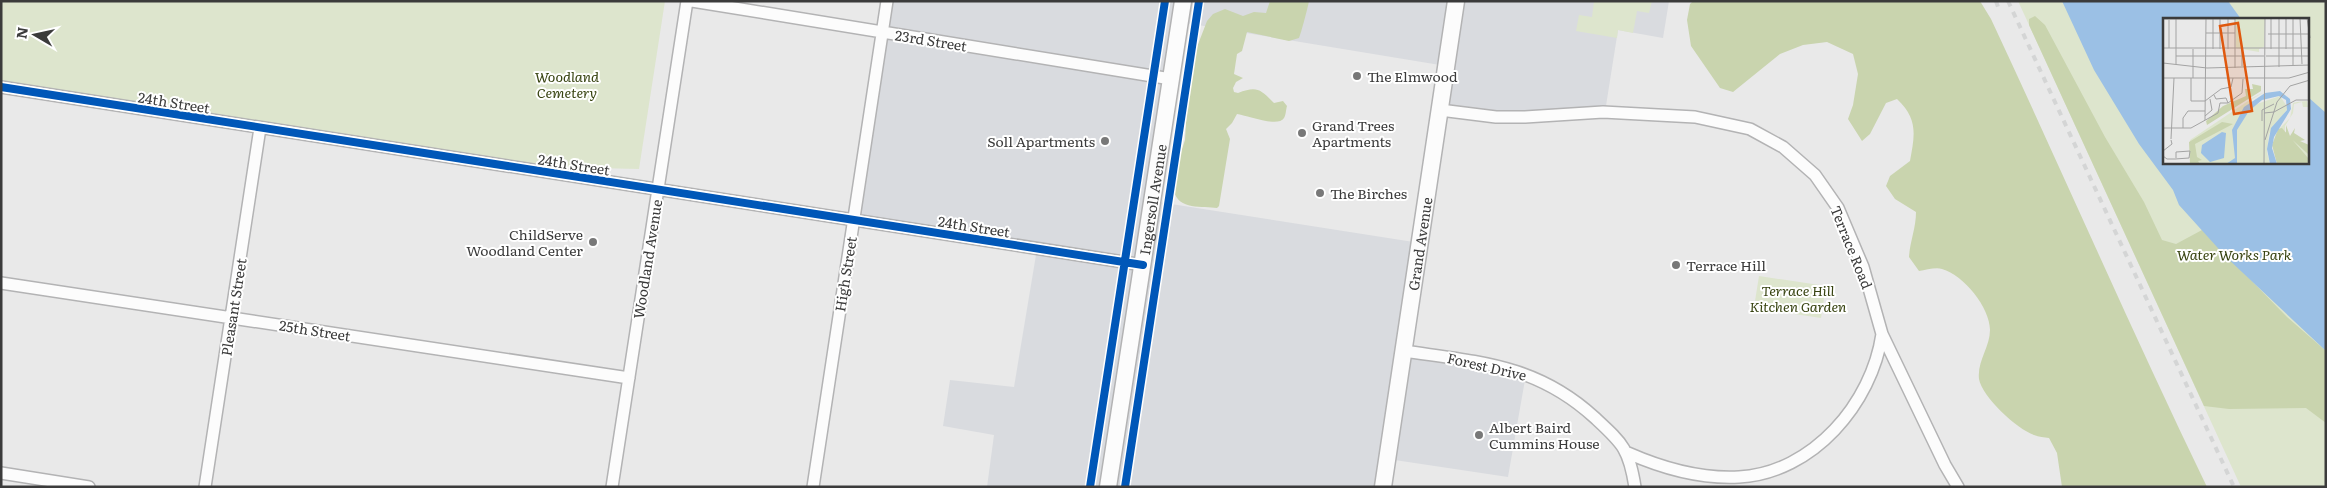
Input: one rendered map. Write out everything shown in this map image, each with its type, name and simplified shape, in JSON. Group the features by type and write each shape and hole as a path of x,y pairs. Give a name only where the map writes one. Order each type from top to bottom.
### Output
{"main road":[{"name":"Ingersoll Avenue","path":"1108,487 1183,1"},
{"name":"Grand Avenue","path":"1383,487 1456,1"}],"street":[{"name":"Woodland Avenue","path":"612,487 688,1"},
{"name":"23rd Street","path":"692,1 1171,79"},
{"name":"High Street","path":"812,487 887,1"},
{"name":"24th Street","path":"1,87 1143,265"},
{"name":"Terrace Road","path":"1440,110 1496,117 1525,118 1603,112 1678,116 1732,124 1767,137 1783,147 1807,166 1827,190 1838,208 1863,267 1882,334 1941,457 1958,487"},
{"name":"Pleasant Street","path":"205,487 260,128"},
{"name":"25th Street","path":"1,283 629,378"},
{"path":"1628,453 1675,469 1723,477 1756,475 1787,464 1816,446 1839,426 1849,414 1874,370 1882,334"},
{"name":"Forest Drive","path":"1404,351 1502,367 1548,384 1577,402 1615,436 1628,453 1635,487"},
{"path":"1,473 89,487"}],"shaded area":[{"path":"887,1 1669,1 1663,38 1618,30 1605,112 1566,115 1440,110 1446,66 1180,22 1152,201 1420,243 1404,351 1526,374 1508,477 1388,459 1383,487 987,487 994,435 943,426 950,380 1014,387 1037,249 853,220"}],"green space":[{"name":"Woodland Cemetery","path":"1,1 665,1 639,169 503,166 1,86"},
{"path":"1270,1 1309,1 1299,38 1289,41 1247,32 1242,51 1237,54 1234,74 1243,78 1236,82 1233,88 1234,92 1238,93 1254,89 1258,90 1274,103 1283,101 1287,106 1285,117 1281,121 1275,122 1237,114 1226,129 1230,139 1219,206 1217,208 1198,207 1186,204 1176,197 1174,191 1178,161 1185,140 1187,105 1197,47 1207,21 1213,14 1225,9 1243,16 1254,12 1266,13"},
{"path":"1594,1 1652,1 1649,13 1637,11 1633,33 1618,30 1617,38 1576,31 1579,15 1592,17"},
{"path":"1693,1 1980,1 1991,19 2207,487 2062,487 2057,453 2049,438 2034,435 2019,426 2001,412 1982,386 1979,372 1990,330 1986,312 1981,303 1967,285 1950,272 1937,268 1919,271 1909,257 1916,212 1895,199 1886,186 1890,176 1910,161 1914,135 1912,120 1904,106 1897,99 1886,103 1870,134 1862,141 1848,119 1853,105 1858,74 1853,54 1827,42 1803,45 1780,54 1733,92 1720,88 1691,46 1687,20 1690,4"},
{"name":"Water Works Park","path":"2018,1 2326,1 2326,487 2241,487"},
{"path":"2035,16 2045,25 2105,137 2144,202 2162,240 2176,244 2202,230 2287,317 2326,351 2326,423 2306,408 2229,409 2204,406 2029,25 2029,19"},
{"name":"Terrace Hill Kitchen Garden","path":"1759,276 1826,286 1821,318 1781,312 1781,305 1755,301"}],"water":[{"path":"2062,1 2228,1 2240,18 2163,18 2163,164 2310,164 2310,99 2326,113 2326,351 2226,257 2179,205 2173,190 2139,144 2094,70"}],"railway":[{"path":"1996,1 1998,7"},
{"path":"2008,1 2234,487"}],"cycle path":[{"path":"1090,487 1165,1"},
{"path":"1125,487 1199,1"},
{"path":"1,87 1143,265"}],"place":[{"name":"The Elmwood","path":"1357,76"},
{"name":"Grand Trees Apartments","path":"1302,133"},
{"name":"Soll Apartments","path":"1105,141"},
{"name":"The Birches","path":"1320,193"},
{"name":"ChildServe Woodland Center","path":"593,242"},
{"name":"Terrace Hill","path":"1676,265"},
{"name":"Albert Baird Cummins House","path":"1479,435"}]}
